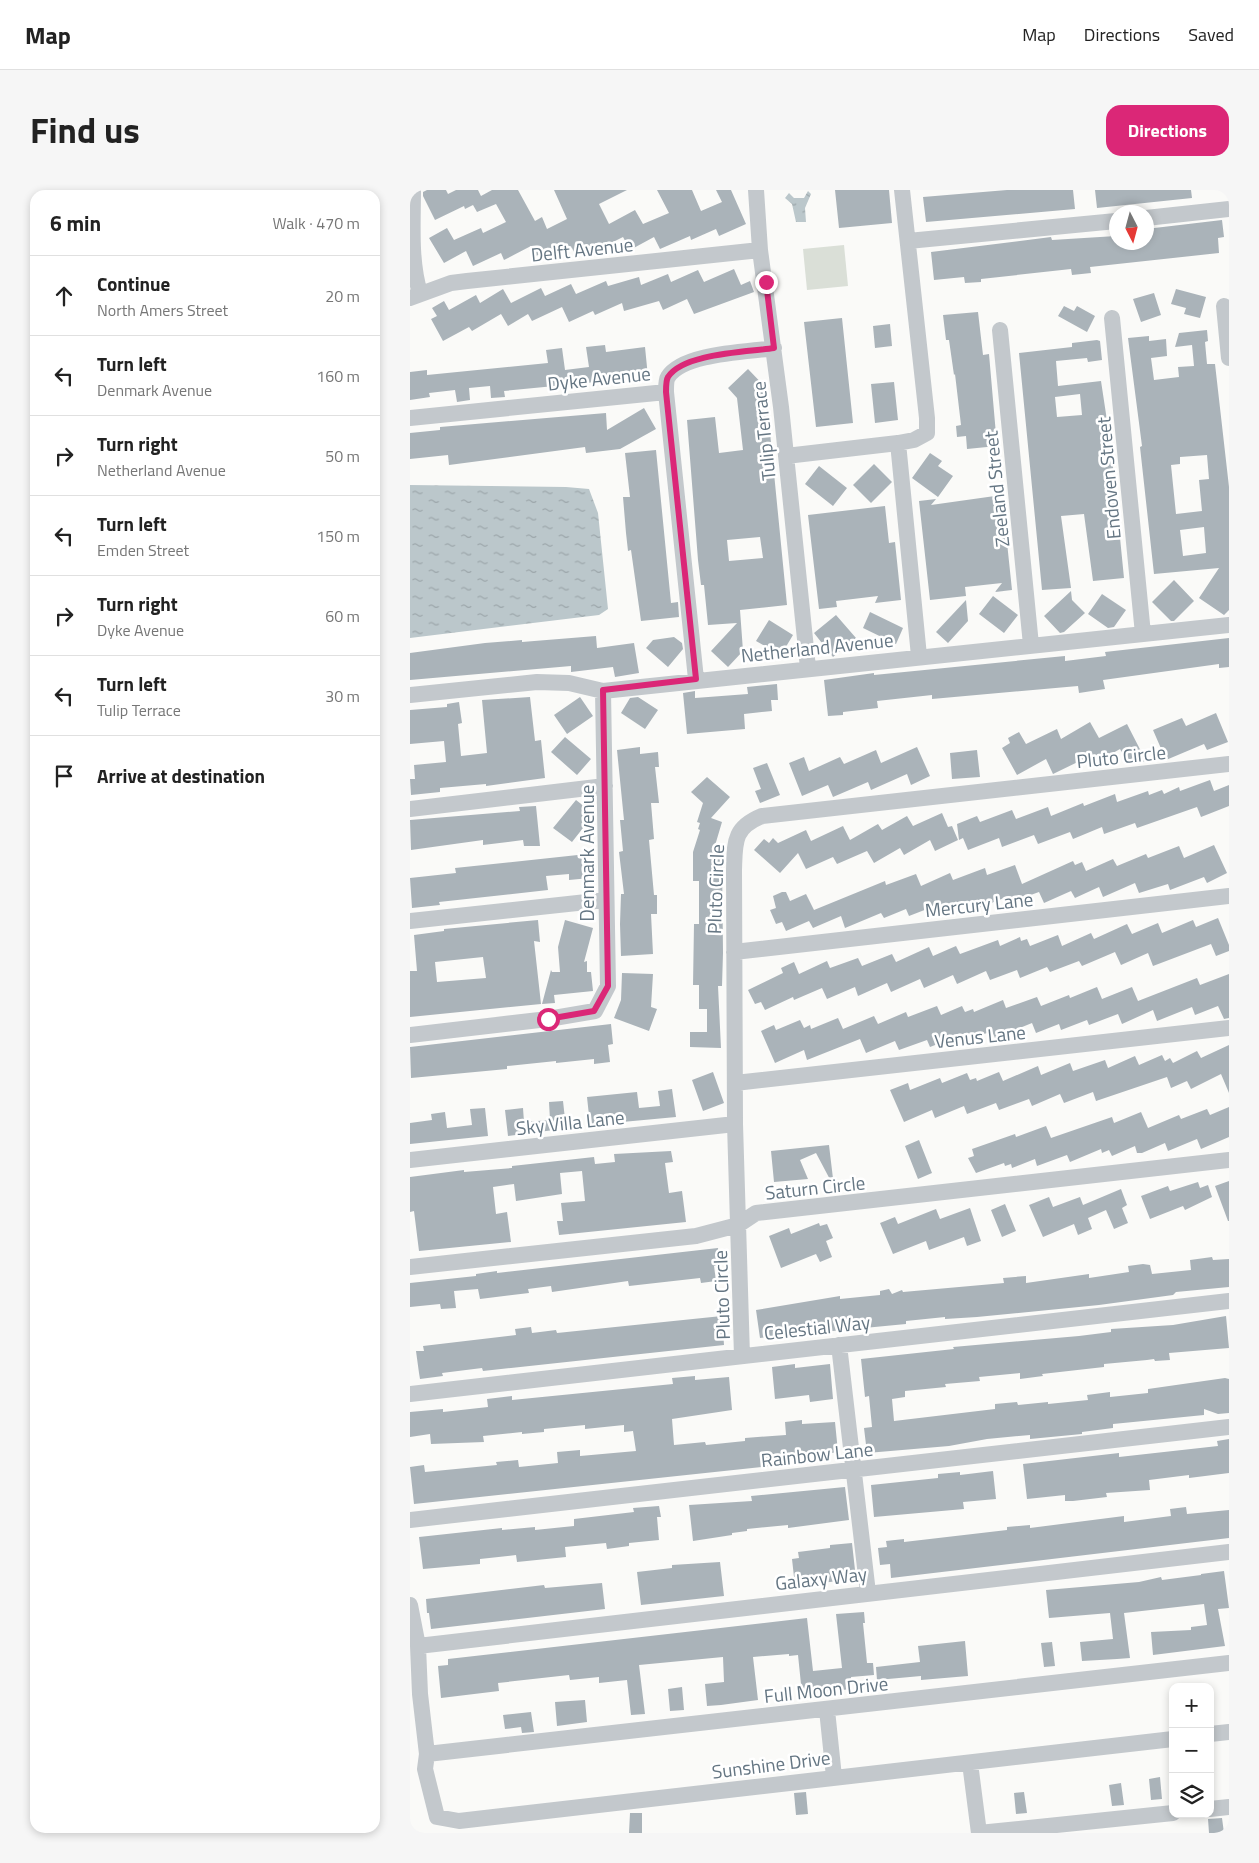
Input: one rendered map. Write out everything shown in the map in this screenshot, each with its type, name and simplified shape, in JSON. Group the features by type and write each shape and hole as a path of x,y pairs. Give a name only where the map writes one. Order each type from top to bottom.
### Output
{"street":[{"path":"413,190 415,295"},
{"name":"Tulip Terrace","path":"756,190 760,250 774,348 808,668"},
{"path":"786,456 898,443 914,440 927,433 928,418 902,190"},
{"path":"1154,217 1229,209"},
{"path":"908,241 1109,222"},
{"name":"Delft Avenue","path":"415,295 467,281 760,250"},
{"path":"1224,306 1229,358"},
{"name":"Endoven Street","path":"1112,318 1142,634"},
{"name":"Zeeland Street","path":"1000,330 1031,645"},
{"name":"Dyke Avenue","path":"410,418 666,392 668,377 679,367 693,360 774,348"},
{"path":"666,392 696,679"},
{"path":"898,443 919,656"},
{"name":"Netherland Avenue","path":"410,695 537,682 568,683 603,690 1229,625"},
{"name":"Denmark Avenue","path":"410,1035 548,1019 594,1011 608,986 605,900 603,690"},
{"name":"Pluto Circle","path":"742,1356 734,1083 734,870 737,834 747,822 762,816 1229,764"},
{"path":"410,809 605,786"},
{"name":"Mercury Lane","path":"734,952 1229,896"},
{"path":"410,921 605,900"},
{"name":"Venus Lane","path":"734,1083 1229,1028"},
{"name":"Sky Villa Lane","path":"410,1160 735,1124"},
{"name":"Saturn Circle","path":"410,1267 696,1236 738,1225 756,1213 1229,1160"},
{"name":"Celestial Way","path":"410,1394 1229,1301"},
{"path":"839,1345 868,1593"},
{"name":"Rainbow Lane","path":"410,1520 1229,1427"},
{"name":"Galaxy Way","path":"418,1646 1229,1552"},
{"path":"410,1605 418,1646 415,1695 416,1723 427,1754"},
{"name":"Full Moon Drive","path":"427,1754 1229,1663"},
{"path":"827,1710 834,1777"},
{"path":"1214,1734 1229,1732"},
{"name":"Sunshine Drive","path":"427,1754 425,1769 437,1817 459,1821 1169,1739"},
{"path":"970,1763 979,1833 1169,1813"},
{"path":"1214,1809 1229,1807"}],"shaded area":[{"path":"844,245 848,286 807,290 803,249"}],"water":[{"path":"808,191 811,194 805,208 806,222 796,222 792,204 785,198 789,193 794,198 804,198"},
{"path":"410,485 589,489 598,513 608,609 599,615 410,638"}],"building":[{"path":"427,190 446,190 448,194 456,190 478,190 481,196 492,190 518,190 535,221 542,217 547,229 567,219 554,190 627,190 599,204 609,224 635,210 643,224 669,213 657,190 692,190 701,211 722,202 716,190 731,190 746,224 719,236 716,229 691,240 690,236 660,249 654,237 630,250 623,237 599,249 596,243 575,254 572,248 566,251 562,244 536,256 531,246 504,260 501,253 473,266 466,251 444,263 429,238 447,228 454,240 481,228 483,233 506,222 496,204 477,212 473,205 465,209 464,206 435,220 423,196 423,192"},
{"path":"835,190 889,190 892,223 839,228"},
{"path":"1007,190 1073,190 1075,209 926,222 923,197"},
{"path":"1095,190 1191,190 1192,198 1109,205 1109,207 1097,208"},
{"path":"1222,220 1224,237 1218,238 1219,253 1090,267 1091,273 1072,275 1071,269 981,279 981,282 965,283 964,277 934,280 931,252 1051,237 1052,240 1109,236 1109,250 1154,250 1154,228"},
{"path":"734,269 741,285 750,281 754,292 694,314 687,299 663,310 659,301 624,311 622,303 595,315 593,311 569,322 562,307 532,321 528,314 508,326 501,314 472,331 469,327 443,341 431,319 437,316 432,308 444,301 449,310 476,295 480,303 503,289 511,303 541,288 545,296 571,284 576,294 606,281 608,286 639,277 641,285 668,274 671,282 698,270 704,282"},
{"path":"1176,289 1206,297 1200,318 1184,314 1186,308 1171,304"},
{"path":"1154,293 1161,315 1141,322 1133,299"},
{"path":"1064,306 1074,311 1077,306 1095,316 1087,332 1058,316"},
{"path":"978,312 983,355 989,354 997,446 967,449 966,436 957,437 956,426 961,425 955,374 949,340 946,340 943,315"},
{"path":"842,318 853,423 816,427 804,322"},
{"path":"890,324 892,346 875,348 873,326"},
{"path":"1207,330 1208,341 1205,342 1207,364 1215,364 1229,487 1229,610 1224,615 1199,598 1219,568 1154,574 1140,447 1142,446 1128,338 1149,336 1149,341 1166,339 1167,356 1151,358 1154,380 1179,377 1178,367 1194,366 1192,345 1175,347 1179,333","holes":["1207,455 1209,479 1199,480 1202,511 1176,514 1171,465 1180,464 1180,457","1204,527 1206,553 1183,556 1180,530"]},
{"path":"1100,341 1102,360 1088,362 1087,358 1056,361 1058,386 1101,381 1111,447 1124,578 1093,581 1084,514 1061,516 1071,588 1042,590 1019,353 1072,347 1072,343","holes":["1080,394 1082,415 1057,417 1055,397"]},
{"path":"605,345 606,352 645,347 648,377 504,391 505,397 491,398 490,386 469,388 470,400 457,402 455,390 429,393 430,397 410,400 410,372 427,370 427,375 548,363 546,350 562,348 565,370 589,367 586,347"},
{"path":"748,369 768,390 766,392 787,605 740,610 743,651 728,667 711,651 737,623 708,625 704,585 701,585 698,560 687,420 715,417 719,453 743,450 737,398 728,388","holes":["760,537 763,558 729,561 727,540"]},
{"path":"894,382 898,420 875,423 871,384"},
{"path":"644,408 656,429 620,449 586,453 585,447 449,465 448,455 410,459 410,433 440,430 440,427 606,413 607,430"},
{"path":"656,450 671,603 678,602 679,617 641,621 631,550 628,551 626,533 623,497 630,497 625,453"},
{"path":"930,453 942,461 938,466 953,476 938,497 912,478"},
{"path":"874,464 892,482 871,503 853,485"},
{"path":"819,466 847,488 833,506 805,484"},
{"path":"1002,495 1012,590 995,592 1002,583 965,587 966,596 930,600 919,501 936,499 931,505"},
{"path":"885,506 889,543 895,542 901,600 875,603 878,596 836,601 837,607 819,609 808,515"},
{"path":"1174,580 1194,601 1174,621 1171,621 1152,602"},
{"path":"1071,591 1072,600 1085,613 1064,632 1060,633 1044,616"},
{"path":"1102,594 1126,610 1114,627 1108,628 1088,614"},
{"path":"993,596 1018,615 1004,633 979,614"},
{"path":"966,600 968,621 948,643 936,632"},
{"path":"870,612 903,628 896,644 863,628"},
{"path":"836,615 856,638 833,657 814,633"},
{"path":"769,620 793,635 781,655 756,641"},
{"path":"596,636 597,648 634,643 639,673 615,677 613,667 571,672 571,666 410,680 410,653 485,643"},
{"path":"674,637 682,643 683,649 668,667 646,648 653,640"},
{"path":"1229,638 1229,667 1219,668 1219,664 1103,680 1105,689 1079,693 1078,686 932,699 932,695 877,701 878,708 843,712 843,715 828,716 824,680 874,673 874,675 1065,656 1065,661 1106,656 1105,652"},
{"path":"777,684 778,700 771,700 772,711 744,714 745,729 687,734 683,693 695,691 695,698 748,694 747,687"},
{"path":"530,697 535,741 541,740 545,778 486,786 486,784 440,788 440,792 411,795 410,779 415,779 414,765 446,762 444,741 410,744 410,710 447,707 447,704 459,702 462,723 458,724 461,756 487,753 482,700"},
{"path":"580,697 593,716 567,734 554,715"},
{"path":"638,697 658,710 645,729 621,713 630,698"},
{"path":"1216,713 1228,742 1207,750 1204,744 1166,760 1153,730 1182,718 1186,726"},
{"path":"1090,722 1099,738 1127,724 1146,761 1129,765 1120,749 1090,766 1086,758 1053,774 1046,759 1017,775 1002,748 1010,743 1008,738 1019,732 1026,744 1057,729 1061,739"},
{"path":"565,737 591,759 577,775 551,752"},
{"path":"640,747 640,754 658,752 659,767 655,767 659,803 651,803 654,839 649,840 654,895 657,895 657,914 651,914 653,954 621,956 621,894 624,894 619,852 623,851 620,820 624,820 617,750"},
{"path":"917,747 930,776 911,785 907,774 871,790 868,782 833,797 828,785 802,796 789,763 804,757 809,771 840,757 844,764 876,750 881,763"},
{"path":"977,750 980,777 952,779 950,753"},
{"path":"767,763 780,795 760,803 755,791 761,789 753,768"},
{"path":"707,777 730,797 711,818 722,822 711,859 722,859 722,986 718,986 721,1048 690,1047 690,1032 707,1032 707,1009 699,1009 699,985 693,985 694,924 699,924 699,881 693,881 693,852 700,830 698,829 700,823 697,822 703,803 691,792"},
{"path":"1210,780 1214,791 1229,785 1229,806 1201,817 1197,807 1137,828 1135,823 1104,834 1102,827 1073,839 1070,832 1038,844 1034,835 1002,847 999,838 968,850 963,838 959,840 957,824 977,816 980,822 1012,810 1016,819 1048,807 1051,816 1083,803 1084,806 1115,794 1117,802 1148,791 1149,795 1162,790 1164,794 1179,787 1180,791"},
{"path":"576,800 594,814 572,842 553,828"},
{"path":"536,806 540,846 524,846 523,840 483,845 483,840 411,850 410,820 520,811 519,807"},
{"path":"942,813 948,827 952,826 958,840 935,851 930,840 904,855 900,848 874,863 867,851 837,864 833,857 806,869 798,853 780,873 754,850 764,839 769,843 773,838 778,843 806,830 811,841 843,826 850,840 878,824 882,830 907,816 913,826"},
{"path":"1214,845 1227,873 1207,883 1204,877 1170,890 1168,884 1139,893 1135,883 1103,897 1099,887 1075,898 1071,891 1044,903 1039,892 1006,904 1004,898 976,909 973,900 944,913 940,904 909,916 906,909 884,918 881,913 845,928 841,916 813,928 809,921 786,931 782,922 776,924 770,910 776,908 773,896 782,892 786,892 790,901 806,894 814,910 885,881 886,885 916,874 921,886 950,873 953,880 985,868 987,875 1015,865 1022,884 1073,861 1075,865 1082,862 1086,871 1113,859 1117,866 1146,854 1148,858 1179,846 1184,858"},
{"path":"587,854 590,878 569,880 569,874 546,876 548,890 439,902 440,905 412,908 410,878 456,873 455,868"},
{"path":"1218,918 1229,945 1229,951 1216,956 1211,944 1153,966 1148,953 1121,965 1115,952 1082,966 1079,961 1050,972 1047,967 1020,978 1017,970 990,980 986,971 957,984 953,975 924,988 920,979 891,992 887,983 858,996 855,987 827,999 822,988 794,1000 793,997 765,1010 761,1002 755,1004 748,990 783,973 781,968 794,962 799,974 827,961 830,968 858,958 862,966 892,954 896,962 929,947 933,956 956,946 960,954 998,940 1000,946 1020,937 1021,941 1027,939 1030,946 1058,935 1062,946 1091,933 1094,939 1127,924 1132,934 1158,923 1162,933 1193,920 1196,927"},
{"path":"538,920 540,942 534,941 541,1004 410,1017 410,971 417,971 414,935 444,931 444,929","holes":["483,957 486,978 437,982 435,962"]},
{"path":"565,920 593,928 584,962 587,961 587,972 591,972 593,991 554,995 555,1003 542,1004 551,970 552,972 560,972 558,947"},
{"path":"622,973 653,974 651,1007 657,1009 649,1031 614,1018 621,1000"},
{"path":"1229,974 1229,1018 1224,1019 1218,1006 1195,1015 1192,1007 1157,1021 1153,1010 1122,1024 1118,1014 1089,1025 1087,1020 1061,1030 1059,1024 1036,1033 1032,1023 995,1038 992,1031 969,1040 966,1033 930,1047 927,1040 899,1050 895,1041 866,1053 860,1039 807,1060 804,1050 775,1063 761,1031 774,1025 776,1030 800,1020 804,1028 810,1025 811,1029 838,1018 843,1029 874,1016 878,1024 906,1012 908,1017 937,1006 941,1015 962,1006 965,1012 973,1009 974,1012 1003,1000 1006,1008 1037,997 1041,1006 1069,995 1070,998 1097,987 1102,999 1132,987 1138,1001 1197,978 1200,985"},
{"path":"611,1024 613,1044 608,1045 610,1062 594,1064 594,1059 556,1063 556,1061 507,1066 507,1069 411,1078 410,1047"},
{"path":"1229,1045 1229,1093 1221,1074 1191,1089 1187,1081 1171,1088 1167,1077 1096,1101 1093,1092 1064,1103 1060,1094 1032,1106 1029,1099 999,1110 996,1103 967,1114 964,1106 935,1118 932,1110 904,1122 890,1090 908,1083 910,1090 940,1078 942,1083 967,1073 970,1080 976,1078 977,1081 999,1072 1003,1081 1038,1066 1041,1075 1070,1063 1073,1071 1105,1060 1108,1068 1135,1056 1139,1065 1162,1055 1165,1061 1170,1058 1173,1063 1197,1051 1201,1058"},
{"path":"713,1072 724,1103 703,1111 692,1080"},
{"path":"672,1089 676,1117 590,1125 587,1097 637,1092 639,1108 660,1106 658,1091"},
{"path":"563,1101 565,1119 568,1119 569,1128 508,1136 505,1110 523,1108 524,1122 550,1120 549,1102"},
{"path":"1229,1107 1229,1137 1201,1149 1197,1139 1168,1151 1165,1143 1142,1153 1137,1153 1135,1146 1112,1156 1109,1150 1102,1153 1101,1149 1070,1162 1067,1155 1037,1166 1035,1159 1012,1168 1011,1164 1005,1166 1004,1163 976,1173 968,1158 974,1156 972,1149 1015,1134 1016,1137 1046,1126 1051,1138 1112,1117 1114,1123 1141,1112 1148,1128 1179,1115 1181,1119 1207,1109 1210,1115"},
{"path":"485,1108 488,1136 410,1144 410,1123 432,1120 431,1114 445,1112 447,1128 472,1125 470,1109"},
{"path":"919,1140 932,1173 918,1179 905,1146"},
{"path":"829,1145 834,1187 816,1153 800,1160 808,1179 774,1182 771,1151"},
{"path":"671,1151 673,1162 665,1163 669,1193 682,1191 686,1222 559,1235 557,1221 563,1221 561,1203 585,1201 582,1171 560,1173 562,1194 516,1201 514,1184 493,1187 496,1214 507,1212 511,1242 419,1251 414,1211 410,1212 410,1177 464,1170 464,1172 512,1168 512,1166 594,1157 595,1164 615,1162 614,1154"},
{"path":"1229,1181 1229,1221 1228,1221 1215,1186"},
{"path":"1198,1182 1200,1188 1208,1185 1212,1197 1185,1210 1183,1206 1150,1219 1141,1196 1168,1186 1170,1191"},
{"path":"1121,1189 1127,1205 1122,1208 1128,1223 1114,1229 1106,1210 1088,1218 1092,1229 1078,1235 1074,1224 1043,1237 1029,1205 1049,1197 1053,1207 1080,1197 1083,1205"},
{"path":"1005,1204 1016,1231 1002,1237 991,1210"},
{"path":"970,1208 981,1241 967,1246 964,1237 929,1250 926,1241 893,1254 880,1223 895,1217 898,1224 936,1209 940,1219"},
{"path":"819,1223 820,1226 827,1224 833,1238 826,1241 832,1257 820,1262 816,1254 781,1268 769,1236 789,1228 791,1234"},
{"path":"718,1248 720,1265 714,1266 716,1281 701,1283 700,1278 629,1286 628,1281 552,1292 551,1286 528,1289 529,1293 480,1299 478,1289 454,1291 456,1308 441,1309 440,1304 410,1307 410,1283 476,1276 476,1274 497,1271 497,1273"},
{"path":"1212,1257 1213,1260 1229,1259 1229,1287 1176,1292 1173,1295 1099,1305 977,1317 945,1319 945,1317 906,1321 906,1324 760,1338 756,1310 840,1296 840,1299 880,1295 880,1291 889,1289 892,1294 902,1290 903,1292 1004,1283 1003,1278 1026,1276 1026,1283 1089,1274 1089,1278 1129,1272 1128,1266 1143,1264 1150,1265 1152,1274 1191,1270 1190,1260"},
{"path":"722,1316 724,1345 483,1371 482,1368 442,1373 443,1376 420,1379 416,1351 424,1351 423,1346 516,1335 515,1329 531,1327 532,1333 556,1330 557,1333"},
{"path":"1226,1316 1229,1348 1169,1353 1170,1360 1155,1361 1154,1359 1104,1364 1104,1367 1042,1374 1043,1376 1020,1379 1020,1373 979,1377 980,1381 945,1384 946,1387 905,1391 905,1397 892,1399 894,1421 995,1409 995,1404 1017,1402 1018,1405 1048,1402 1048,1404 1088,1400 1087,1395 1110,1392 1110,1397 1148,1393 1148,1389 1225,1378 1229,1379 1229,1413 1218,1414 1204,1409 1204,1415 1113,1424 1113,1428 1082,1432 1082,1434 1030,1439 1030,1435 987,1439 949,1446 867,1453 864,1428 872,1427 869,1396 865,1397 861,1359 954,1349 953,1347 1079,1336 1111,1332 1111,1329 1173,1325"},
{"path":"795,1364 795,1368 830,1364 833,1399 810,1402 809,1395 775,1399 772,1367"},
{"path":"695,1376 695,1380 729,1377 732,1410 672,1419 674,1445 705,1442 706,1445 745,1441 745,1438 786,1435 785,1422 802,1420 802,1424 835,1422 838,1452 769,1462 770,1466 414,1504 410,1467 424,1465 425,1472 497,1465 496,1462 518,1460 519,1467 558,1463 557,1452 580,1450 580,1456 636,1451 633,1431 624,1432 624,1425 585,1429 585,1425 544,1429 544,1432 483,1436 484,1442 431,1444 430,1434 410,1437 410,1412 443,1409 443,1412 488,1407 487,1399 512,1396 512,1400 673,1384 672,1378"},
{"path":"1229,1439 1229,1473 1149,1480 1150,1490 1106,1493 1107,1497 1073,1501 1065,1501 1065,1495 1027,1499 1023,1464 1119,1453 1119,1457 1218,1446 1217,1441"},
{"path":"993,1471 996,1499 963,1502 964,1509 874,1517 871,1485 938,1478 938,1474 960,1472 960,1475"},
{"path":"845,1487 849,1520 788,1528 788,1525 747,1529 747,1531 732,1533 732,1535 693,1541 689,1505 752,1501 751,1496"},
{"path":"659,1506 661,1517 657,1517 659,1540 629,1543 629,1546 607,1549 606,1543 565,1547 566,1557 517,1562 516,1555 480,1559 480,1564 423,1569 419,1537 502,1528 502,1530 535,1527 535,1530 574,1526 574,1519 634,1512 633,1508"},
{"path":"1186,1507 1187,1514 1229,1510 1229,1538 891,1578 890,1564 880,1565 878,1548 887,1547 886,1541 904,1539 904,1542 1007,1530 1007,1527 1030,1525 1030,1528 1124,1516 1124,1522 1171,1516 1170,1509"},
{"path":"852,1543 856,1579 795,1586 792,1559 799,1558 798,1552 830,1548 830,1545"},
{"path":"720,1562 724,1596 641,1605 637,1572 672,1568 672,1565"},
{"path":"1224,1571 1229,1608 1218,1609 1225,1646 1153,1655 1151,1632 1191,1630 1191,1627 1207,1625 1204,1604 1124,1613 1130,1658 1082,1661 1080,1642 1113,1639 1110,1613 1049,1618 1046,1590 1139,1582 1161,1577 1162,1580"},
{"path":"602,1583 605,1609 431,1629 429,1613 427,1613 426,1599 544,1585 545,1588"},
{"path":"864,1612 865,1623 863,1623 867,1663 873,1663 874,1675 851,1677 852,1689 802,1694 798,1655 789,1656 789,1654 753,1657 758,1700 721,1705 707,1706 705,1684 724,1682 723,1657 639,1665 645,1714 631,1715 627,1680 599,1683 599,1677 570,1680 569,1675 498,1683 499,1691 441,1698 438,1666 448,1665 448,1659 807,1618 813,1671 842,1668 836,1614"},
{"path":"965,1641 968,1676 921,1680 921,1676 877,1680 876,1667 920,1662 918,1646"},
{"path":"1052,1642 1055,1666 1044,1667 1041,1643"},
{"path":"682,1687 684,1710 670,1711 668,1689"},
{"path":"585,1700 587,1722 557,1726 555,1702"},
{"path":"531,1712 534,1732 522,1733 521,1727 505,1729 503,1715"},
{"path":"1160,1777 1162,1799 1151,1800 1149,1779"},
{"path":"1121,1783 1124,1805 1112,1806 1109,1785"},
{"path":"806,1792 808,1814 796,1815 794,1793"},
{"path":"1024,1792 1027,1813 1016,1814 1014,1793"},
{"path":"630,1813 642,1813 642,1833 629,1833"},
{"path":"1222,1818 1224,1833 1209,1833 1208,1819"}],"route":[{"path":"548,1019 594,1011 608,986 605,900 603,690 696,679 666,392 668,377 679,367 693,360 774,348 766,282"}]}
